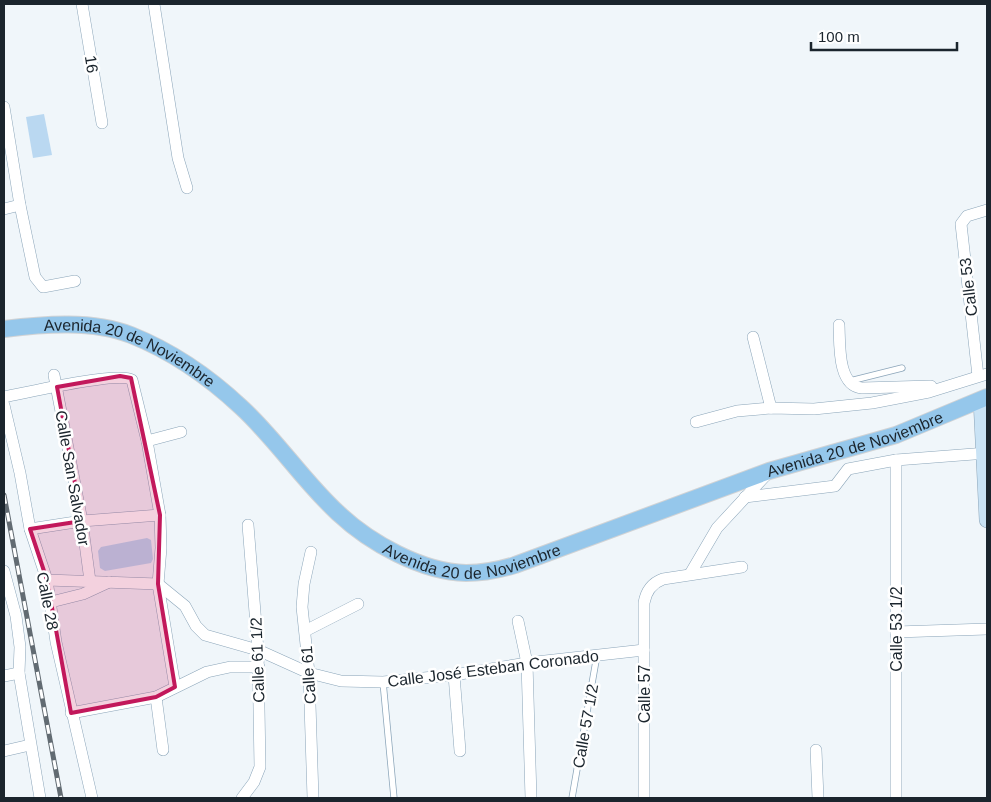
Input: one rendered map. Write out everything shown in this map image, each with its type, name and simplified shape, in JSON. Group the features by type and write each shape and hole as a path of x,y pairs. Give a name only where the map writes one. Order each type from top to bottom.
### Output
{"main road":[{"name":"Avenida 20 de Noviembre","path":"7,328 52,325 92,327 130,334 161,349 210,381 242,408 338,513 372,540 402,556 439,568 465,573 491,571 515,566 770,471 896,435 984,399"}],"street":[{"name":"16","path":"82,4 102,124"},
{"path":"154,4 178,158 187,188"},
{"path":"4,107 5,123 35,277 41,286 46,287 75,281"},
{"path":"4,209 20,205"},
{"name":"Calle 53","path":"983,375 982,357 961,221 967,216 987,210"},
{"path":"839,324 842,360 848,382 854,387 948,386"},
{"path":"753,338 771,408"},
{"name":"Calle San Salvador","path":"54,375 82,521 90,581"},
{"path":"696,422 738,411 771,408 814,409 872,403 948,386 983,375"},
{"path":"4,397 124,376 130,378 134,383 147,441 160,515 161,548 158,584 175,687"},
{"path":"984,399 987,520"},
{"name":"Calle 28","path":"4,404 20,473 30,529 47,580 56,642 92,798"},
{"path":"147,441 181,432"},
{"path":"744,497 836,486 848,469 896,460 986,453"},
{"name":"Calle 53 1/2","path":"896,460 896,798"},
{"path":"690,574 717,528 770,471"},
{"path":"30,529 82,521 160,515"},
{"name":"Calle 61 1/2","path":"245,795 260,767 259,667 248,525"},
{"name":"Calle 61","path":"311,552 303,596 309,673 313,798"},
{"path":"690,574 742,567"},
{"path":"4,571 8,600 19,634 19,672 40,798"},
{"name":"Calle 57","path":"644,798 644,604 648,591 657,582 690,574"},
{"path":"47,580 158,584"},
{"path":"51,602 83,594 109,582"},
{"name":"Calle José Esteban Coronado","path":"158,584 184,606 200,631 216,638 258,650 309,673 341,681 383,682 454,675 527,663 644,650"},
{"path":"305,631 358,604"},
{"path":"518,621 527,663 531,798"},
{"path":"896,632 987,629"},
{"path":"71,713 156,697 207,672 230,667 259,667"},
{"path":"4,676 19,672"},
{"path":"454,675 460,751"},
{"path":"156,697 163,750"},
{"path":"4,751 30,745"},
{"path":"816,750 818,798"}],"lane":[{"path":"848,382 902,368"},
{"name":"Calle 57 1/2","path":"572,798 597,654"},
{"path":"383,682 394,798"}],"highlighted area":[{"path":"120,376 131,378 160,515 158,584 175,687 156,697 71,713 47,580 30,529 82,521 57,387"}],"shaded area":[{"path":"44,114 52,155 33,158 26,117"},
{"path":"147,538 151,540 153,559 151,563 105,571 100,568 98,551 101,547"}],"railway":[{"path":"4,495 61,798"}]}
